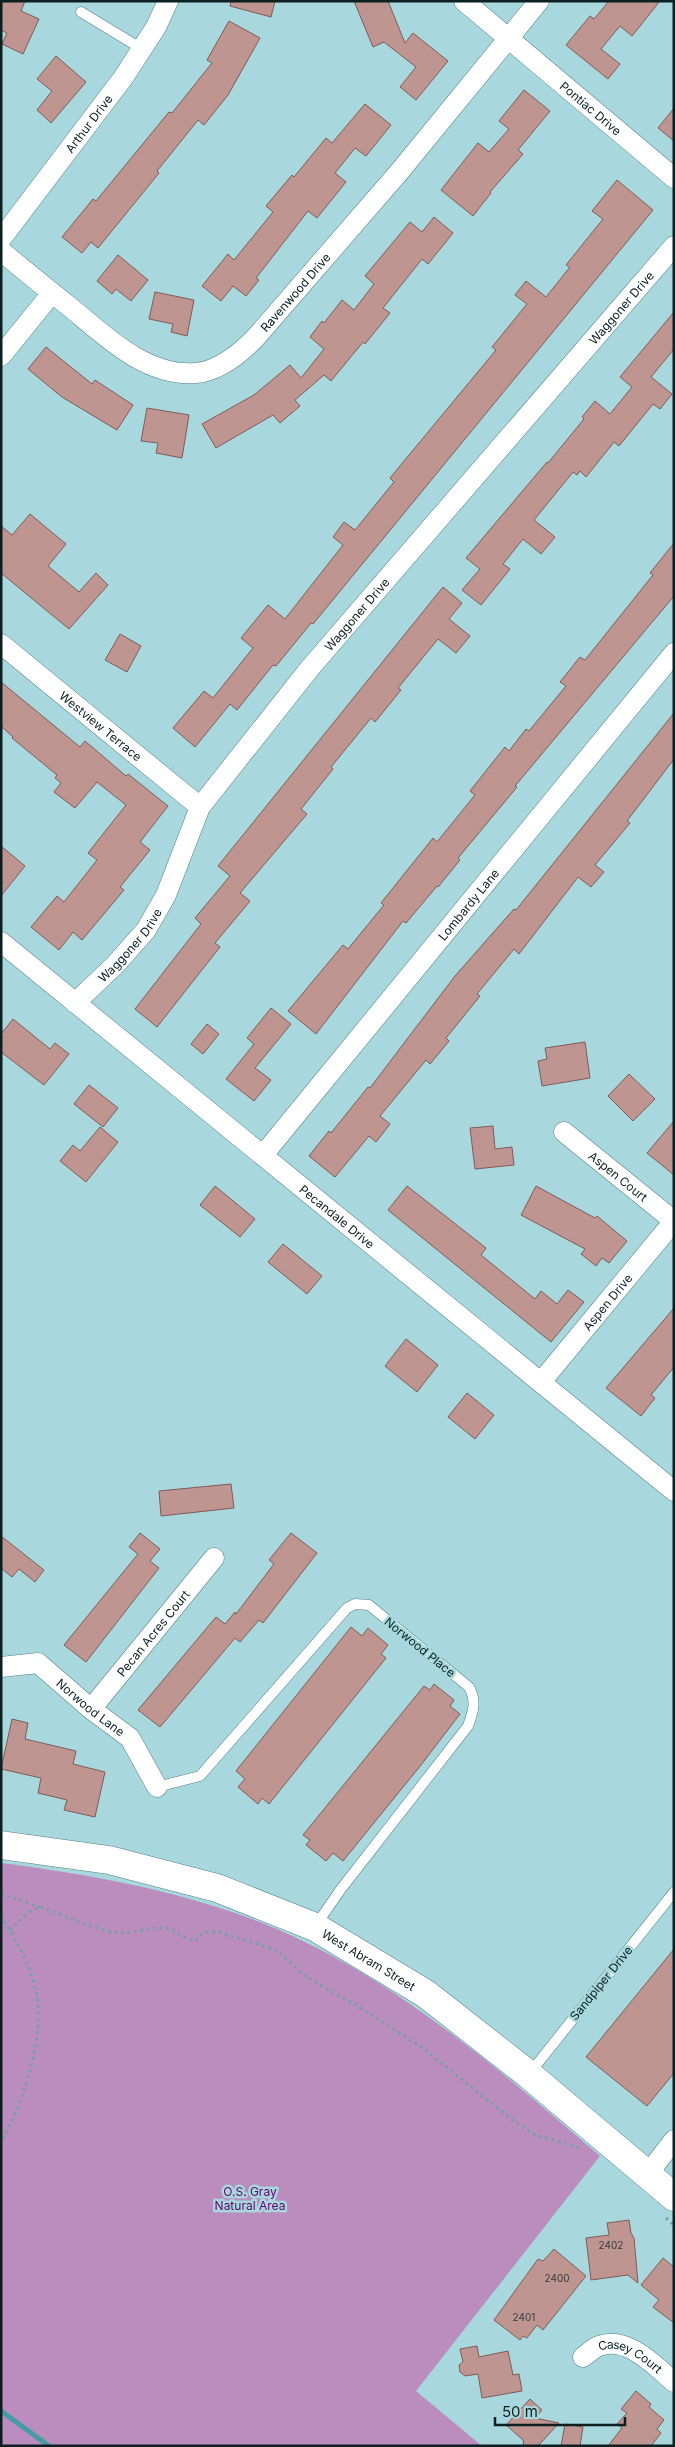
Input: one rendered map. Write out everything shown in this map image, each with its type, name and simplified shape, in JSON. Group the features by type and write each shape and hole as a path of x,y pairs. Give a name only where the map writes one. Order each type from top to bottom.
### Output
{"main road":[{"name":"West Abram Street","path":"1,1845 110,1860 217,1888 315,1927 426,1994 528,2074 647,2175 666,2205"}],"street":[{"name":"Arthur Drive","path":"1,240 123,78 156,27 168,1"},
{"name":"Pontiac Drive","path":"464,1 674,178"},
{"name":"Ravenwood Drive","path":"1,251 108,338 146,362 165,369 196,373 213,368 246,348 258,336 400,171 539,1"},
{"name":"Waggoner Drive","path":"75,1003 115,965 146,930 166,895 200,807 310,668 674,246"},
{"path":"1,356 52,293"},
{"name":"Westview Terrace","path":"1,644 200,807"},
{"name":"Lombardy Lane","path":"263,1155 674,654"},
{"name":"Pecandale Drive","path":"1,942 674,1491"},
{"name":"Aspen Court","path":"564,1132 674,1221"},
{"name":"Aspen Drive","path":"541,1382 674,1221"},
{"name":"Pecan Acres Court","path":"92,1709 214,1558"},
{"name":"Norwood Lane","path":"1,1666 38,1662 92,1709 130,1738 157,1787"},
{"path":"647,2175 674,2140"},
{"name":"Casey Court","path":"583,2357 600,2346 612,2344 636,2350 674,2382"}],"lane":[{"path":"81,12 142,49"},
{"name":"Norwood Place","path":"157,1787 200,1776 347,1608 355,1604 369,1605 469,1687 473,1695 474,1710 468,1726 341,1889 315,1927"},
{"name":"Sandpiper Drive","path":"528,2074 674,1892"}],"path":[{"path":"1,1894 106,1931 122,1933 149,1928 167,1928 186,1940 196,1940 204,1932 218,1932 276,1950 306,1978 359,2008 424,2049 511,2119 533,2134 582,2148"},
{"path":"10,1930 29,1912 40,1907"},
{"path":"1,1916 10,1930 36,1992 38,2018 23,2098 1,2142"},
{"path":"666,2205 674,2225"}],"green space":[{"name":"O.S. Gray Natural Area","path":"1,1863 65,1872 160,1891 221,1908 301,1940 347,1964 436,2022 478,2054 600,2156 416,2391 482,2446 1,2446"}],"building":[{"path":"1,1 25,1 21,11 39,19 23,54 2,44 7,33 1,30"},
{"path":"231,1 275,1 271,17 230,6"},
{"path":"354,1 388,1 405,43 413,33 448,61 416,100 400,87 416,67 384,42 373,47"},
{"path":"609,1 660,1 632,36 620,26 601,49 620,64 608,79 566,45 590,16 594,19"},
{"path":"229,21 260,38 228,95 204,125 198,120 157,171 159,173 98,248 91,242 82,253 62,237 93,199 96,201 169,112 172,113 212,63 207,60"},
{"path":"56,56 86,82 51,123 37,110 52,91 37,79"},
{"path":"524,90 550,111 518,150 523,154 490,192 473,216 441,190 478,143 489,152 509,129 499,121"},
{"path":"365,104 391,125 366,156 355,148 335,173 346,182 317,218 308,211 256,278 259,280 246,296 233,286 221,301 202,286 228,254 234,260 273,212 266,206 292,175 294,177 326,138 332,143"},
{"path":"674,108 674,141 658,128"},
{"path":"617,180 653,210 313,624 311,623 276,666 273,665 237,710 230,704 195,747 173,728 204,691 213,698 253,648 241,638 268,605 285,619 343,545 333,537 344,522 355,530 394,482 390,478 496,350 492,347 527,304 515,295 526,281 546,297 570,267 566,265 603,219 592,211"},
{"path":"434,217 453,233 428,264 422,259 383,308 390,313 331,381 324,375 295,400 300,406 280,423 273,415 216,448 202,424 254,395 290,365 301,378 324,349 310,337 322,321 324,323 342,300 354,310 374,284 365,276 410,222 422,232"},
{"path":"118,255 148,280 131,301 116,289 112,294 97,281"},
{"path":"155,292 194,300 187,336 171,332 173,324 149,319"},
{"path":"674,312 674,349 651,377 672,394 660,409 653,404 619,446 614,442 586,477 580,471 577,475 573,472 534,520 555,537 541,554 523,539 503,564 510,569 481,605 462,590 480,569 466,558 548,463 584,419 582,417 595,401 610,414 632,387 620,377"},
{"path":"46,347 92,384 95,380 133,405 117,430 62,397 28,369"},
{"path":"147,408 189,415 182,458 156,453 158,443 141,441"},
{"path":"30,514 66,544 48,566 79,592 96,573 108,585 69,629 1,573 1,526 12,535"},
{"path":"674,543 674,596 515,786 517,787 458,858 460,860 438,887 406,923 403,921 316,1034 288,1011 343,945 348,949 384,905 381,903 433,838 437,842 475,795 470,791 505,747 509,751 526,729 529,731 566,686 560,682 580,657 585,660 653,575 650,573"},
{"path":"443,587 462,603 449,619 470,636 456,653 438,639 398,688 401,690 375,722 371,718 331,767 333,769 301,809 307,814 240,893 250,901 215,943 220,947 157,1027 135,1009 201,924 195,918 230,876 218,866"},
{"path":"120,634 141,646 127,672 105,660"},
{"path":"1,682 80,747 85,741 126,776 128,774 168,806 140,842 150,850 120,887 124,890 82,940 73,932 59,950 31,927 57,896 64,902 97,860 88,853 126,805 97,782 75,808 54,792 61,783 55,778 57,775 12,738 1,726"},
{"path":"674,713 674,759 627,821 630,823 595,865 604,872 591,887 578,877 519,954 514,949 477,994 480,996 446,1038 449,1041 430,1064 426,1060 380,1116 390,1124 376,1142 369,1136 335,1177 309,1156 329,1131 331,1133 368,1087 370,1088 455,976 514,909 516,910"},
{"path":"1,846 25,866 1,896"},
{"path":"271,1008 291,1024 255,1068 271,1080 254,1101 226,1079 254,1044 247,1038"},
{"path":"13,1019 50,1049 55,1043 69,1054 44,1085 1,1052 1,1034"},
{"path":"207,1024 219,1034 203,1054 191,1044"},
{"path":"585,1042 590,1078 542,1086 538,1061 547,1059 545,1048"},
{"path":"629,1074 655,1099 633,1121 608,1096"},
{"path":"89,1085 118,1108 103,1127 74,1104"},
{"path":"674,1121 674,1175 647,1153"},
{"path":"493,1126 495,1149 512,1147 514,1165 475,1169 470,1128"},
{"path":"100,1127 118,1142 86,1182 60,1161 73,1145 80,1151"},
{"path":"215,1186 255,1219 240,1237 200,1205"},
{"path":"407,1186 486,1248 481,1255 535,1299 541,1291 557,1304 568,1290 584,1302 551,1342 388,1210"},
{"path":"536,1186 595,1218 597,1216 627,1241 609,1263 602,1258 596,1266 581,1254 585,1249 521,1215"},
{"path":"283,1244 322,1276 307,1294 268,1262"},
{"path":"674,1308 674,1367 651,1395 655,1398 641,1416 606,1388"},
{"path":"406,1339 438,1365 417,1392 385,1366"},
{"path":"467,1393 494,1415 475,1439 448,1417"},
{"path":"231,1484 234,1508 161,1516 159,1491"},
{"path":"140,1533 160,1549 150,1561 159,1568 86,1662 64,1645 138,1554 129,1547"},
{"path":"291,1533 317,1553 263,1623 259,1620 240,1642 235,1638 160,1727 138,1710 216,1617 225,1624 235,1612 236,1614 274,1564 269,1560"},
{"path":"1,1536 44,1570 35,1582 19,1569 12,1577 1,1568"},
{"path":"351,1627 362,1636 368,1628 388,1645 381,1654 386,1658 269,1804 262,1798 258,1804 238,1787 245,1779 236,1771"},
{"path":"434,1684 454,1700 450,1706 460,1714 343,1861 333,1853 326,1861 306,1845 310,1840 303,1835 424,1686 430,1690"},
{"path":"12,1719 28,1723 25,1739 76,1751 73,1764 105,1772 95,1817 64,1810 67,1800 38,1793 41,1778 1,1769"},
{"path":"674,1949 674,2073 647,2106 586,2057"},
{"path":"629,2220 631,2233 634,2238 638,2283 628,2275 591,2280 586,2238 609,2235 607,2223"},
{"path":"554,2249 586,2276 543,2330 537,2325 527,2338 523,2336 520,2340 494,2320 538,2259 543,2261"},
{"path":"663,2258 674,2267 674,2323 653,2307 659,2300 641,2285"},
{"path":"477,2346 479,2357 508,2351 513,2375 519,2374 522,2391 482,2398 478,2374 465,2376 460,2372 459,2365 463,2362 460,2349"},
{"path":"636,2391 651,2404 649,2407 664,2420 657,2429 661,2433 651,2446 608,2446 622,2428 617,2424 627,2413 621,2409"},
{"path":"530,2399 542,2410 535,2418 559,2423 538,2446 524,2446 523,2440 506,2425"},
{"path":"565,2424 583,2427 580,2446 561,2446"}],"waterway":[{"path":"1,2411 49,2446"}]}
